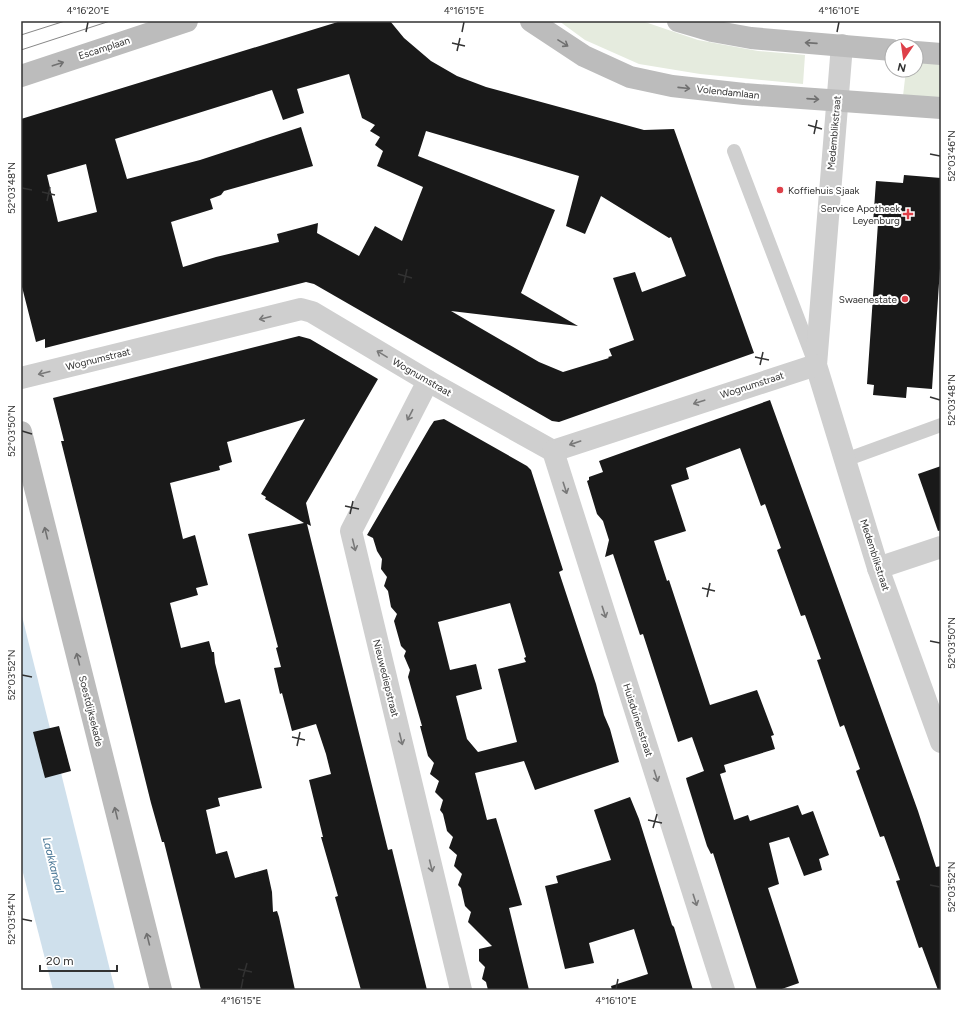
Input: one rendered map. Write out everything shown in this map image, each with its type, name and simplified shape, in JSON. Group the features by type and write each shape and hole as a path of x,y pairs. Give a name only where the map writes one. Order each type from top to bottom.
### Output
{"street":[{"name":"Escamplaan","path":"21,76 187,21"},
{"name":"Volendamlaan","path":"531,21 584,56 630,77 672,86 744,94 941,108"},
{"path":"678,21 712,31 751,38 884,49"},
{"name":"Medemblikstraat","path":"842,45 816,365 878,568 941,742"},
{"path":"924,53 941,54"},
{"name":"Wognumstraat","path":"21,378 301,309 312,312 428,381 553,451 816,365"},
{"name":"Nieuwediepstraat","path":"428,381 351,531 461,990"},
{"name":"Soestdijksekade","path":"21,432 161,990"},
{"name":"Huisduinenstraat","path":"553,451 724,990"},
{"path":"878,568 941,547"}],"lane":[{"name":"Medemblikstraat","path":"734,151 816,365"},
{"path":"845,460 941,425"}],"shaded area":[{"path":"559,21 642,21 698,40 758,51 805,55 803,84 700,74 639,64 585,40"},
{"path":"924,61 941,62 941,98 903,96 905,78 924,78"}],"water":[{"name":"Laakkanaal","path":"21,612 115,990 53,990 21,865"}],"building":[{"path":"341,21 390,21 404,38 431,61 457,76 486,87 644,130 674,129 754,353 559,422 552,421 314,284 306,282 45,348 45,339 36,342 21,283 21,119","holes":["349,74 362,118 375,125 370,131 380,137 375,145 383,151 377,166 423,187 402,241 375,226 359,256 317,233 318,223 277,234 279,242 216,257 183,267 171,222 213,209 210,199 221,195 224,191 313,166 301,127 200,160 127,179 115,139 272,90 283,120 304,113 297,89","426,131 579,176 566,226 585,234 601,196 669,238 671,237 686,276 642,292 635,272 613,278 634,340 609,349 612,356 608,357 609,358 563,372 539,362 451,311 578,326 521,293 555,210 418,156","86,164 97,212 58,222 47,175"]},
{"name":"Swaenestate","path":"904,175 941,178 941,253 932,389 907,387 906,398 873,395 874,385 867,384 878,223 873,223 876,181 903,183"},
{"path":"299,336 310,339 378,379 306,503 311,526 307,524 388,850 392,849 427,990 361,990 335,897 338,896 321,837 323,837 309,780 331,774 326,754 316,724 292,731 282,693 280,694 274,668 281,667 276,648 278,647 248,534 304,523 265,499 266,497 261,494 305,419 227,442 232,462 219,466 220,470 170,483 183,539 195,535 208,585 196,588 198,595 170,603 181,648 209,641 212,652 214,652 215,663 225,703 240,699 262,788 218,798 220,806 206,810 216,854 227,851 235,878 267,869 272,892 273,912 277,911 279,917 295,990 201,990 164,842 162,842 151,803 61,441 64,441 53,398"},
{"path":"770,400 918,811 936,867 941,866 941,990 938,990 922,947 919,948 896,881 900,880 884,836 880,837 856,771 860,769 844,725 840,727 817,660 821,659 805,615 801,616 777,550 781,548 765,504 761,506 740,448 686,468 689,479 671,485 686,531 654,541 667,581 669,580 710,705 757,690 774,735 771,736 775,749 724,765 726,772 720,774 734,820 748,815 750,821 798,805 802,815 813,811 829,855 819,859 822,870 804,876 789,837 769,843 779,884 768,888 799,983 779,990 757,990 713,853 711,854 707,846 686,778 704,771 692,737 678,742 643,634 640,635 613,554 605,557 609,540 603,521 597,514 587,481 589,480 589,477 603,472 599,461"},
{"path":"444,419 527,466 531,470 563,570 559,572 596,684 619,762 535,790 524,761 475,773 487,820 496,818 522,905 509,908 529,990 488,990 486,982 482,979 485,967 479,961 479,949 492,946 468,922 471,912 465,906 461,888 458,885 462,874 454,866 457,855 449,848 453,837 447,831 443,814 440,810 443,800 435,792 439,781 430,774 434,763 428,756 420,726 422,726 408,677 410,670 404,656 406,651 401,646 394,621 397,614 391,607 388,591 384,586 387,577 381,569 382,559 377,551 373,538 367,535 434,421","holes":["510,603 526,657 524,658 526,662 498,669 517,742 478,752 467,739 456,696 482,689 476,664 450,670 438,622"]},
{"path":"941,466 941,530 938,531 918,474"},
{"path":"59,726 71,771 45,778 33,732"},
{"path":"630,797 639,819 693,990 612,990 611,986 648,974 634,929 589,943 594,963 565,969 545,886 558,883 556,876 611,860 594,810"}],"tram line":[{"path":"21,35 65,21"},
{"path":"21,50 110,21"}],"place":[{"name":"Koffiehuis Sjaak","path":"780,190"},
{"name":"Service Apotheek Leyenburg","path":"908,214"},
{"name":"Swaenestate","path":"905,299"}]}
